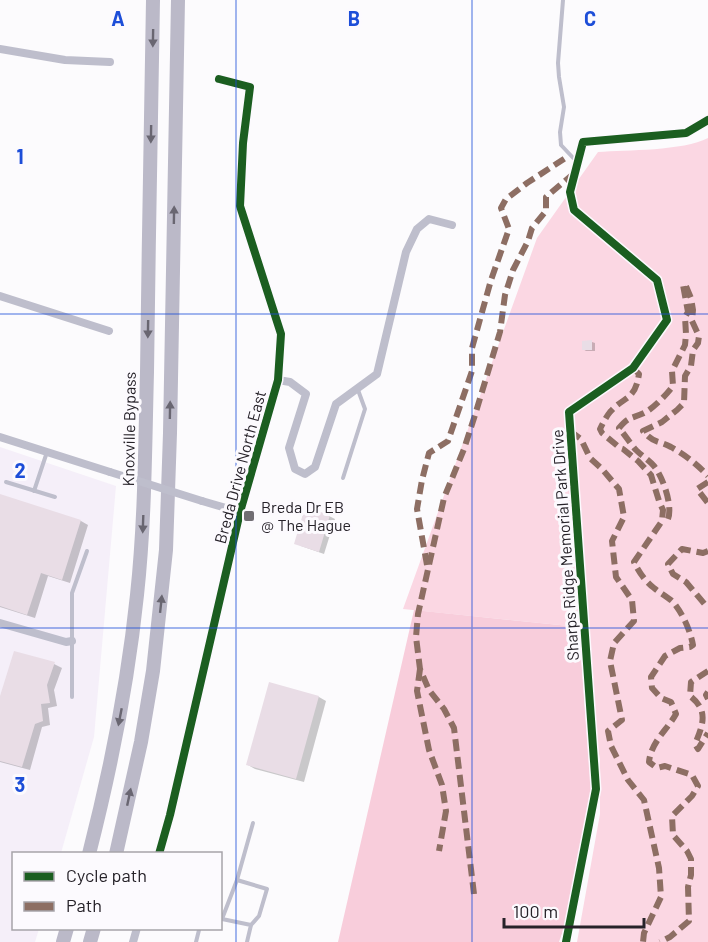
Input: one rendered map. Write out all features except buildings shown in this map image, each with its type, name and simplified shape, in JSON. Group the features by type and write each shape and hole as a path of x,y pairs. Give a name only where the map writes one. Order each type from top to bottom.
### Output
{"highway":[{"name":"Knoxville Bypass","path":"89,852 122,704 142,537 153,0"},
{"path":"116,852 141,742 151,683 166,550 178,0"}],"street":[{"path":"0,49 65,60 110,62"},
{"name":"Breda Drive North East","path":"160,852 240,512 278,380 281,334 240,206 243,142 250,87 219,78"},
{"name":"Sharps Ridge Memorial Park Drive","path":"566,942 596,789 569,412 633,368 667,320 657,280 574,210 570,192 583,142 686,133 708,120"},
{"path":"278,380 290,382 306,394 289,448 295,469 305,474 315,467 336,404 377,374 406,252 417,229 429,219 452,225"},
{"path":"0,296 109,331"},
{"path":"0,438 240,512"},
{"path":"0,624 72,642"}],"lane":[{"path":"563,0 558,63 564,107 560,132 561,144 578,162"},
{"path":"343,478 365,409 358,389"},
{"path":"34,491 47,452"},
{"path":"6,482 55,497"},
{"path":"72,697 72,593 87,551"},
{"path":"222,917 237,880 253,823"},
{"path":"237,880 267,889 259,916 251,925 247,942"},
{"path":"222,919 251,925"}],"shaded area":[{"path":"708,138 708,942 577,942 600,814 600,760 579,627 403,609 537,238 598,152 670,148"},
{"path":"0,447 116,486 94,737 61,852 12,852 12,930 39,930 35,942 0,942"},
{"path":"414,610 579,627 591,789 564,928 559,942 338,942"}],"marked path":[{"path":"427,565 417,509 422,480 429,453 448,441 472,371 472,348 491,280 509,229 501,208 506,199 567,157"},
{"path":"474,894 454,728 444,709 429,690 420,669 416,637 418,614 444,498 475,415 500,332 505,295 513,270 532,228 546,211 546,197 572,175"},
{"path":"668,519 669,507 664,484 652,464 636,450 619,428 628,420 652,408 673,386 672,371 685,345 685,317 688,312 683,285 685,284 691,298 692,321 699,336 698,343 693,350 691,366 685,376 684,403 662,422 643,431 653,440 671,447 686,457 708,476"},
{"path":"633,368 639,374 635,389 610,412 600,429 651,475 663,510 662,521 634,562 648,582 677,607 686,622 693,645 680,648 665,656 651,677 652,688 661,698 671,702 676,714 656,742 649,762 657,768 665,766 692,775 698,786 692,796 672,816 673,835 691,859 688,887 689,921 670,937 660,942"},
{"path":"570,431 581,439 590,458 619,489 624,517 612,541 616,577 632,600 634,621 614,643 610,661 622,720 608,731 611,746 628,780 644,800 659,868 661,897 644,933 643,942"},
{"path":"708,482 697,489 708,503"},
{"path":"708,551 703,553 682,549 668,564 673,574 686,582 708,608"},
{"path":"420,669 417,691 429,750 442,785 446,811 439,851"},
{"path":"708,671 691,682 690,696 700,706 703,717 695,744 698,749 708,733"},
{"path":"708,692 706,695 708,699"}],"cycle path":[{"path":"160,852 240,512 278,380 281,334 240,206 243,143 250,87 219,79"},
{"path":"566,942 596,789 569,412 633,368 667,320 657,280 574,210 570,192 583,142 686,133 708,120"}],"place":[{"name":"Breda Dr EB @ The Hague","path":"249,516"}]}
